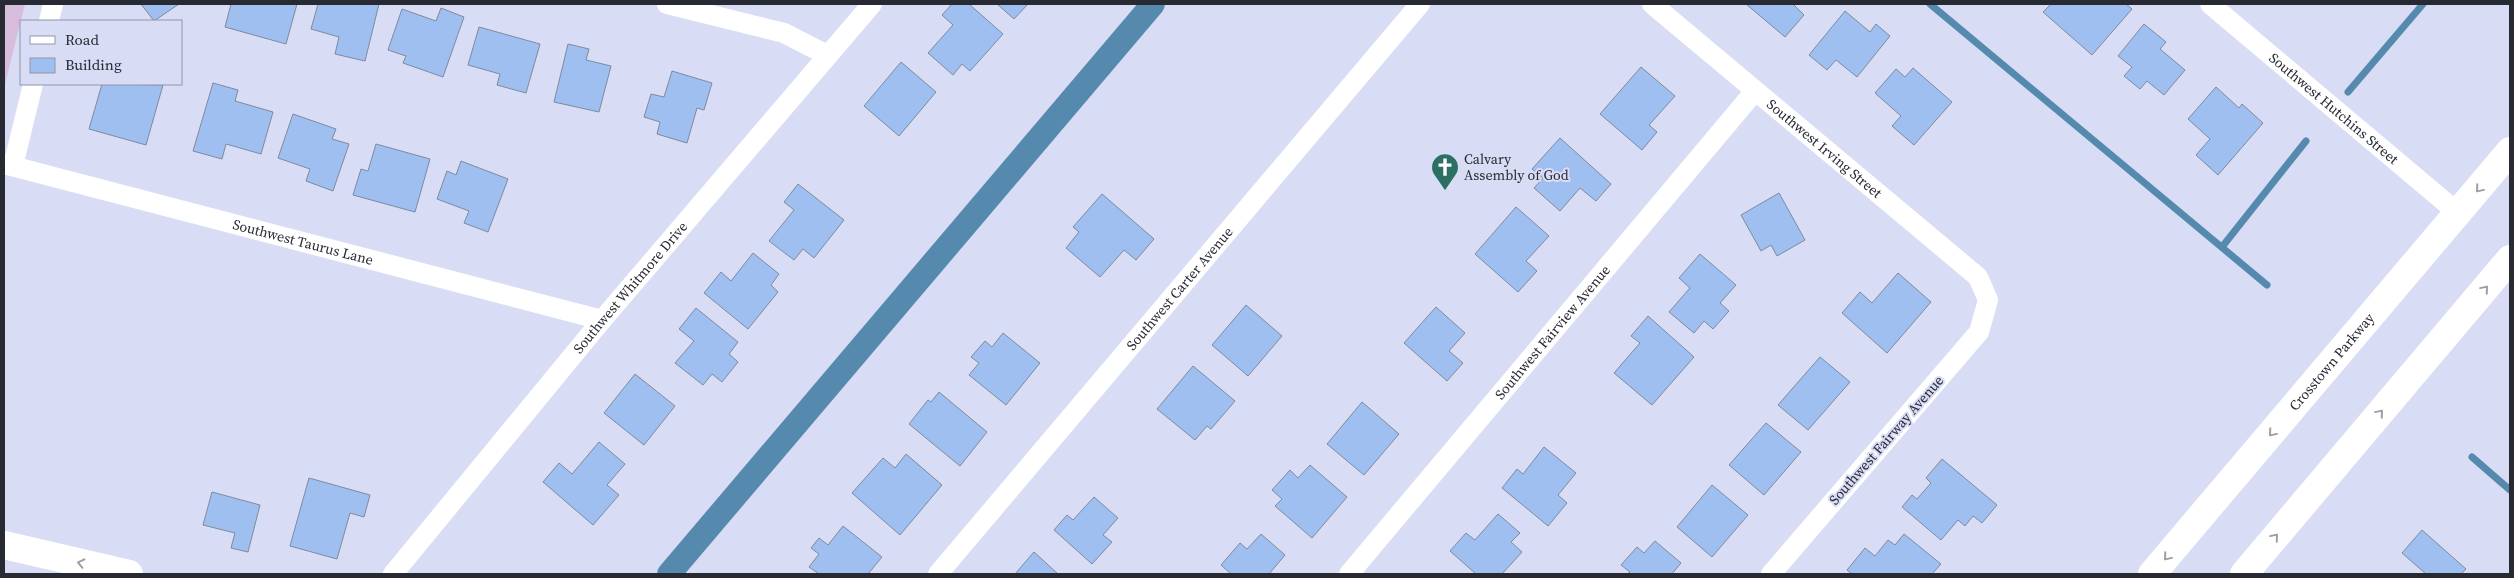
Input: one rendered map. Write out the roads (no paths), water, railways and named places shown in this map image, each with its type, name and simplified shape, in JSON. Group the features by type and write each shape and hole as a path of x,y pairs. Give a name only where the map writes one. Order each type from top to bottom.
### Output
{"main road":[{"name":"Crosstown Parkway","path":"2152,574 2510,151"},
{"path":"2244,574 2510,260"},
{"path":"4,545 129,574"}],"street":[{"path":"49,20 53,4"},
{"path":"667,4 784,33 828,55"},
{"name":"Southwest Whitmore Drive","path":"393,574 602,320 872,4"},
{"name":"Southwest Carter Avenue","path":"938,574 1420,4"},
{"name":"Southwest Irving Street","path":"1652,4 1978,277 1988,300"},
{"name":"Southwest Hutchins Street","path":"2210,4 2458,213"},
{"path":"8,165 33,85"},
{"name":"Southwest Fairview Avenue","path":"1349,574 1755,90"},
{"name":"Southwest Taurus Lane","path":"8,165 602,320"},
{"name":"Southwest Fairway Avenue","path":"1771,574 1979,332 1988,300"}],"waterway":[{"path":"669,574 1153,4"},
{"path":"1930,4 2267,285"},
{"path":"2348,92 2423,4"},
{"path":"2222,247 2306,141"},
{"path":"2472,457 2510,490"}],"place":[{"name":"Calvary Assembly of God","path":"1445,191"}]}
